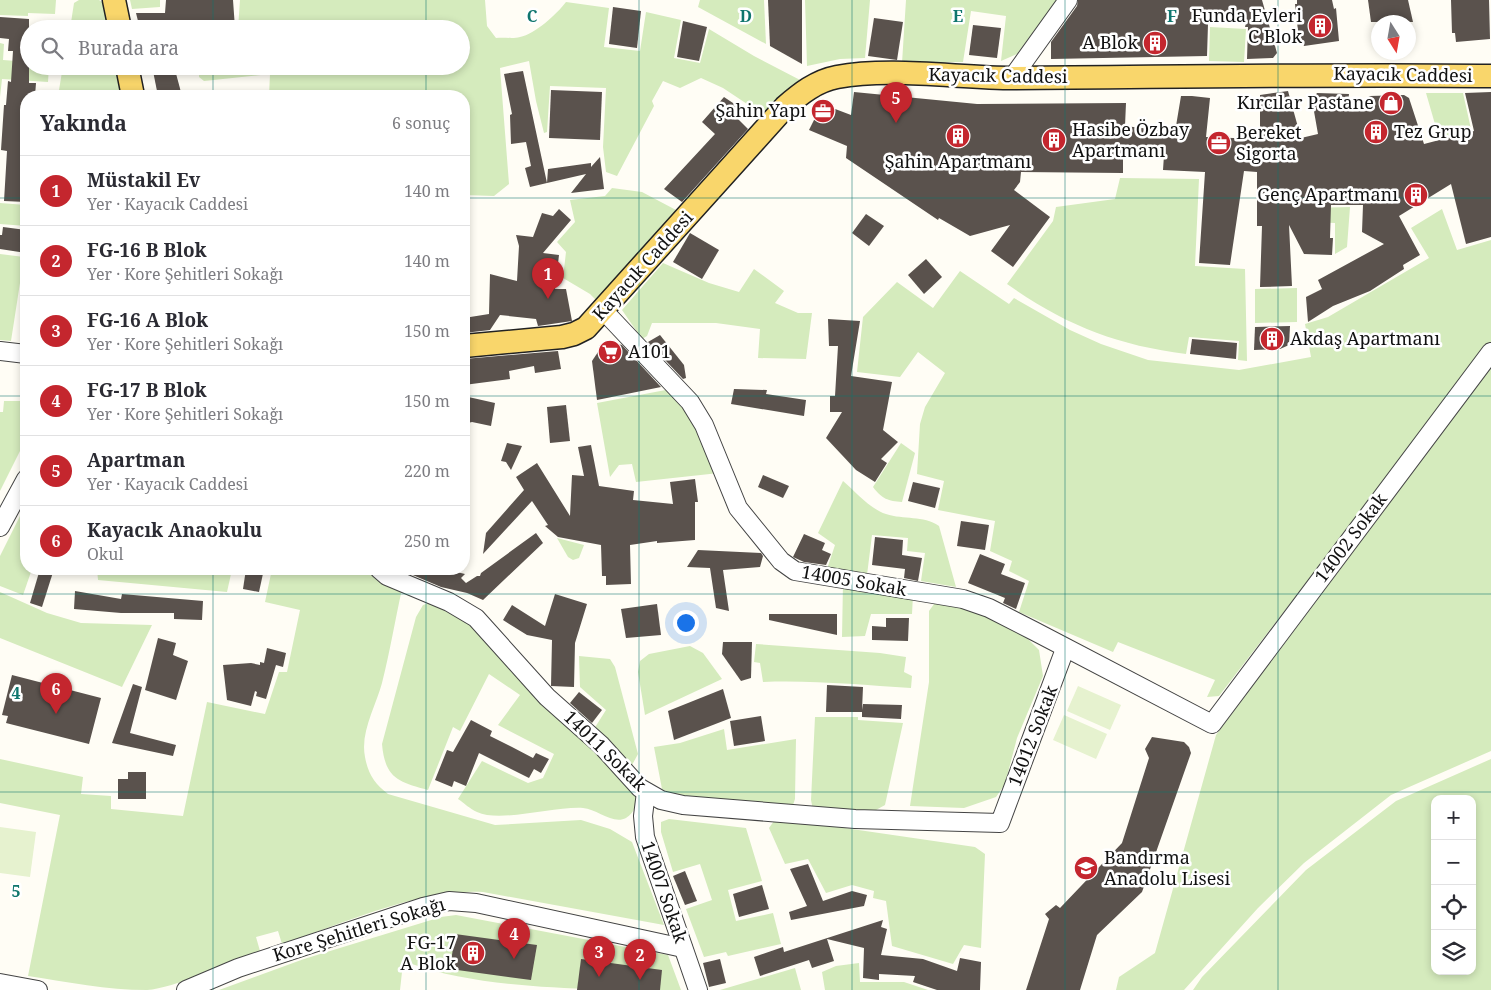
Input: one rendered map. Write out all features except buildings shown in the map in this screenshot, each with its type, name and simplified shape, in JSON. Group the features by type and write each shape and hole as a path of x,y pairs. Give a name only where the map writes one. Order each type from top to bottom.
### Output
{"main road":[{"path":"114,0 118,20"},
{"name":"Kayacık Caddesi","path":"470,345 574,334 586,328 785,107 802,92 829,79 870,74 1012,78 1305,74 1491,76"},
{"path":"129,75 132,90"}],"street":[{"path":"1012,78 1068,0"},
{"name":"14005 Sokak","path":"603,310 690,402 704,425 738,508 781,561 789,568 802,573 963,599 989,608 1212,724"},
{"path":"0,351 20,353"},
{"name":"14002 Sokak","path":"1212,724 1491,352"},
{"path":"0,527 20,490"},
{"name":"14011 Sokak","path":"386,575 449,602 476,618 547,697 601,745 630,779 646,792 661,800 683,806 855,819 1000,823"},
{"name":"14012 Sokak","path":"1000,823 1065,649"},
{"name":"14007 Sokak","path":"646,792 643,816 645,837 698,990"},
{"name":"Kore Şehitleri Sokağı","path":"186,990 238,968 423,907 449,901 476,903 683,948"},
{"path":"0,983 38,990"}],"green space":[{"path":"0,0 56,0 55,14 28,13 28,16 0,15"},
{"path":"79,0 99,0 102,2 107,20 71,20 74,3"},
{"path":"130,0 160,0 160,7 132,9"},
{"path":"240,0 485,0 487,26 496,38 517,38 539,28 566,2 609,8 604,47 640,51 646,12 681,20 674,58 700,63 709,29 754,56 802,81 768,118 723,88 701,78 680,88 663,81 652,101 654,106 617,176 606,172 603,147 606,88 550,86 547,132 544,133 529,61 500,68 509,184 494,196 470,195 470,90 269,90 270,75 470,75 470,20 239,20"},
{"path":"700,0 764,0 766,44 698,7"},
{"path":"805,0 870,0 865,58 840,59 807,66"},
{"path":"906,0 1057,0 1017,54 1001,61 1006,16 971,11 963,62 902,63"},
{"path":"1210,27 1246,29 1244,62 1209,61"},
{"path":"0,43 4,44 3,60 20,61 20,75 48,75 48,82 2,79 0,97"},
{"path":"62,75 120,75 124,90 59,90"},
{"path":"199,75 261,75 204,81"},
{"path":"1426,93 1463,93 1471,129 1439,138"},
{"path":"1120,178 1199,179 1195,266 1245,269 1247,361 1238,360 1239,341 1189,337 1186,354 1114,339 1071,322 1007,284 1053,221 1056,207 1115,199"},
{"path":"612,188 642,192 676,210 630,272 599,303 590,294 563,278 566,252 557,242 575,222 570,200 605,196"},
{"path":"0,203 20,205 20,226 0,224"},
{"path":"1350,207 1347,247 1335,254 1335,223 1310,222 1310,208"},
{"path":"1442,209 1457,250 1491,240 1491,342 1219,696 1207,697 1215,680 1118,642 1113,652 1019,612 1029,581 1009,571 1012,561 990,551 995,521 938,510 944,481 917,474 920,424 925,407 945,373 918,352 900,377 857,372 863,317 897,282 933,308 960,271 1009,304 1014,298 1070,330 1101,344 1148,360 1239,370 1311,357 1305,324 1328,317 1429,258 1411,228"},
{"path":"0,254 20,256 20,283 11,341 0,340"},
{"path":"663,263 709,283 739,292 754,269 784,291 775,303 798,313 812,313 806,359 758,358 760,329 716,323 652,323 647,336 642,339 622,310"},
{"path":"1297,288 1297,322 1255,323 1255,289"},
{"path":"1491,368 1491,751 1391,795 1304,863 1258,908 1184,990 1116,990 1119,977 1155,953 1216,735"},
{"path":"671,389 690,409 719,473 636,482 632,464 619,465 610,477 597,403"},
{"path":"4,401 20,401 20,451 0,491 0,412 3,412"},
{"path":"901,443 915,453 902,502 886,499 873,487"},
{"path":"843,481 880,512 893,516 926,520 939,526 956,587 921,581 925,553 907,551 908,538 872,535 867,575 827,569 835,545 818,533"},
{"path":"20,516 20,575 30,575 23,595 0,586 0,556"},
{"path":"557,538 584,545 579,558 573,560 568,557"},
{"path":"98,575 231,575 227,592 98,580"},
{"path":"271,575 380,575 402,589 388,660 369,719 365,738 364,748 368,769 376,782 388,794 495,825 581,820 610,829 632,842 664,925 483,892 459,892 408,901 282,944 278,931 256,937 260,951 188,980 159,988 147,990 117,989 28,976 60,815 0,803 0,759 83,777 81,794 111,796 111,809 183,816 207,702 265,714 279,672 287,672 300,610 265,602"},
{"path":"843,583 913,595 912,614 871,614 865,636 842,637"},
{"path":"0,592 47,613 81,623 152,625 122,687 0,638"},
{"path":"937,600 985,613 1023,634 1039,650 1043,676 1017,738 1005,784 996,797 964,808 910,806 929,682 929,611"},
{"path":"432,602 465,620 597,746 637,795 635,808 629,816 616,820 583,808 558,809 514,815 487,815 474,811 458,799 482,761 528,783 543,778 554,754 498,725 520,695 489,674 460,731 453,727 428,790 401,781 395,777 386,764 382,744 416,617 423,605"},
{"path":"756,644 880,653 906,657 904,672 912,676 911,688 818,682 763,682 760,663 754,662"},
{"path":"690,646 703,653 722,679 645,715 638,672 640,661 649,654"},
{"path":"579,656 610,659 615,667 638,754 632,765 622,761 594,729 606,710 580,687"},
{"path":"1078,686 1121,705 1110,730 1067,711"},
{"path":"1064,715 1107,734 1096,759 1053,740"},
{"path":"815,717 858,717 858,720 903,723 885,805 876,810 813,810 811,800"},
{"path":"724,729 727,750 796,739 795,799 793,805 726,803 691,799 662,789 654,747 680,743"},
{"path":"1491,759 1491,990 1193,990 1202,977 1306,870 1396,801"},
{"path":"669,819 746,828 762,881 728,890 736,921 773,913 781,944 728,956 726,952 704,957 686,909 712,900 700,864 673,872 661,832 661,822"},
{"path":"790,820 975,847 985,854 981,948 964,945 953,964 892,946 886,901 873,898 874,891 852,885 826,893 808,859 785,864 769,828 774,821"},
{"path":"0,827 36,832 30,877 0,873"},
{"path":"456,915 668,955 681,990 579,989 507,984 441,973 412,964 402,972 400,990 219,990 304,959 441,917"},
{"path":"859,963 860,982 904,982 928,990 825,990 822,972 836,966"},
{"path":"795,968 801,990 720,990"}],"place":[{"name":"Funda Evleri C Blok","path":"1320,26"},
{"name":"A Blok","path":"1155,43"},
{"name":"Kırcılar Pastane","path":"1391,103"},
{"name":"Şahin Yapı","path":"823,111"},
{"name":"Apartman","path":"896,123"},
{"name":"Tez Grup","path":"1376,132"},
{"name":"Şahin Apartmanı","path":"958,136"},
{"name":"Hasibe Özbay Apartmanı","path":"1054,140"},
{"name":"Bereket Sigorta","path":"1219,143"},
{"name":"Genç Apartmanı","path":"1416,195"},
{"name":"Müstakil Ev","path":"548,299"},
{"name":"Akdaş Apartmanı","path":"1272,339"},
{"name":"A101","path":"610,352"},
{"name":"Kayacık Anaokulu","path":"56,714"},
{"name":"Bandırma Anadolu Lisesi","path":"1086,868"},
{"name":"FG-17 A Blok","path":"473,953"},
{"name":"FG-17 B Blok","path":"514,959"},
{"name":"FG-16 A Blok","path":"599,977"},
{"name":"FG-16 B Blok","path":"640,980"}]}
